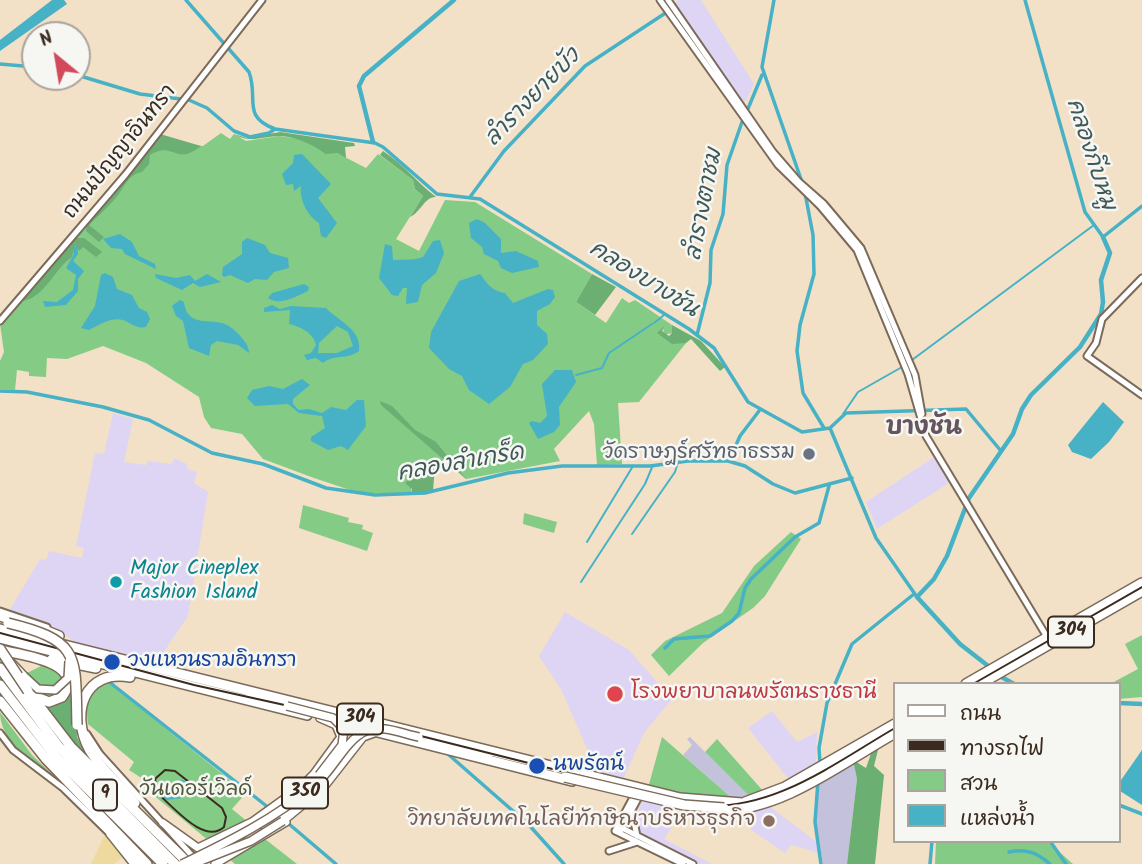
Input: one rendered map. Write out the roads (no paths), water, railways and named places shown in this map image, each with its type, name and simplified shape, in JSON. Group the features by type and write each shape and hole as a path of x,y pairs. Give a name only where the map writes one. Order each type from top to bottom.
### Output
{"highway":[{"name":"304","path":"971,682 987,676 1142,583"},
{"name":"304","path":"998,669 1142,591"},
{"name":"304","path":"1,621 137,664 236,687 350,721"},
{"path":"1,621 59,636"},
{"path":"1,621 53,636 69,652 75,668 80,723 88,754 191,864"},
{"name":"304","path":"0,638 177,685 320,718 361,723 384,731 611,786 635,797 654,796 743,805"},
{"path":"0,650 71,747 191,864"},
{"path":"0,650 82,666 126,671"},
{"path":"0,650 56,665 67,675 67,690 59,699 45,702 29,692"},
{"name":"9","path":"0,668 36,726 175,864"},
{"path":"80,723 85,693 105,676 122,676 177,685"},
{"name":"304","path":"982,682 987,676"},
{"name":"9","path":"0,685 163,864"},
{"path":"0,701 40,753 128,851 147,864"},
{"path":"0,710 31,751 77,794"},
{"name":"304","path":"384,731 501,755 565,775 688,802 724,807 783,797 894,725"},
{"name":"304","path":"827,768 894,734"}],"main road":[{"path":"0,650 38,689 51,691 63,685 70,669 68,657 60,646 1,621"},
{"name":"350","path":"191,864 307,795 342,745 344,729 333,718 287,706 236,687"},
{"path":"320,718 336,725 341,737 353,733 355,747"},
{"name":"350","path":"181,864 246,834 274,816 323,779 363,732 379,729 501,755"},
{"name":"350","path":"191,864 251,841 283,821 323,788 366,735 384,731"},
{"name":"350","path":"181,864 264,823 298,789 341,737"},
{"path":"209,843 208,852 218,861 283,825 323,788"},
{"path":"163,823 194,847 209,843 252,822 298,789"},
{"path":"233,853 281,819 307,795"},
{"path":"110,834 138,864"}],"street":[{"name":"ถนนปัญญาอินทรา","path":"0,319 161,128 260,0"},
{"path":"660,0 714,70"},
{"path":"668,0 765,149 812,197 856,249 873,279 919,405 928,439 1047,638"},
{"path":"1142,278 1102,319 1096,344 1087,356 1142,395"},
{"path":"59,636 137,664"},
{"path":"80,723 100,754 199,864"},
{"path":"0,733 13,750 69,794 110,834"},
{"path":"635,797 619,829 683,864"},
{"path":"635,797 637,839"},
{"path":"608,851 637,839 693,864"}],"water":[{"path":"52,0 64,0 67,4 43,21 25,21"},
{"path":"21,24 21,36 0,51 0,40"},
{"path":"302,154 331,184 318,198 337,223 326,238 321,236 319,223 304,206 301,186 294,191 293,184 286,185 282,174 293,163 294,155"},
{"path":"477,219 501,239 501,253 516,251 538,261 539,267 512,273 501,268 498,261 484,254 482,247 471,238 469,223"},
{"path":"120,234 132,242 139,256 155,264 156,269 125,254 122,249 111,248 103,239"},
{"path":"247,238 265,245 270,253 288,258 289,268 274,272 267,280 255,279 248,283 230,275 224,277 223,267 242,254 242,242"},
{"path":"440,240 444,253 436,273 422,285 418,302 406,304 407,288 403,288 398,296 392,295 379,278 385,244 392,246 393,260 412,259 423,257 433,241"},
{"path":"77,246 78,254 73,261 84,271 78,279 78,291 66,305 45,307 43,301 57,302 73,290 76,275 66,268 74,254 73,247"},
{"path":"105,273 113,277 117,289 132,295 139,308 147,312 150,319 146,327 119,319 89,330 81,328 95,306 101,275"},
{"path":"155,274 176,278 190,275 195,281 207,274 221,282 200,287 193,283 182,290 156,278"},
{"path":"480,274 490,286 505,293 513,303 548,289 553,290 555,297 550,304 537,311 537,325 547,334 548,344 533,360 523,364 510,387 489,404 469,390 462,376 449,369 429,348 431,332 459,281"},
{"path":"304,284 309,287 308,291 293,298 277,301 268,298 272,293"},
{"path":"180,300 195,319 221,323 234,330 245,341 249,353 238,345 217,341 211,345 209,356 189,348 183,321 176,316 172,306"},
{"path":"272,305 280,309 291,306 326,308 353,331 359,343 359,351 323,363 316,358 307,360 304,355 311,353 316,345 315,341 301,328 289,324 290,310 264,312 264,308","holes":["337,326 348,332 353,346 337,353 318,353 319,343"]},
{"path":"555,370 572,370 576,382 559,407 560,425 554,432 538,439 529,423 540,423 547,416 542,384"},
{"path":"302,379 310,385 293,399 293,404 299,410 309,409 322,413 331,407 346,410 357,400 364,400 366,426 348,450 341,446 328,450 311,441 311,437 325,428 322,416 299,413 288,404 255,406 247,398 252,390 269,386 283,389"},
{"path":"1103,402 1124,422 1109,442 1091,459 1072,452 1068,445"},
{"path":"1142,750 1142,805 1121,792 1121,780"}],"waterway":[{"name":"คลองบางชัน","path":"186,0 249,72 254,112 265,124 275,129 375,143 437,194 480,199 689,329 714,348 748,402 802,432 830,428 876,538 917,597"},
{"path":"373,142 359,86 364,76 454,0"},
{"path":"774,0 762,67 803,185"},
{"name":"คลองกีบหมู","path":"1025,0 1085,212 1103,237 1142,206"},
{"name":"ลำรางยายบัว","path":"470,197 504,151 585,66 667,12"},
{"path":"0,64 21,66"},
{"name":"ลำรางตาชม","path":"747,111 762,75"},
{"path":"91,79 140,94 189,100 207,108 234,131 250,137 275,129"},
{"name":"ลำรางตาชม","path":"697,335 710,283 711,250 723,214 727,165 742,122"},
{"path":"805,193 813,235 814,274 800,325 797,351 803,393 824,428"},
{"path":"912,360 1094,225"},
{"path":"992,669 960,644 917,597 934,579 947,556 969,498 1013,434 1022,409 1031,395 1080,347 1101,314 1101,280 1110,253 1103,237"},
{"path":"654,323 664,315"},
{"path":"576,375 602,368 609,353 652,324"},
{"path":"843,414 858,392 902,367"},
{"name":"คลองลำเกร็ด","path":"0,391 27,392 103,407 149,420 212,453 263,464 326,488 375,495 425,493 508,473 562,466 650,466 688,461 728,461 745,466 773,484 795,493 852,478"},
{"path":"830,428 846,413 966,409 1001,451"},
{"path":"729,461 740,436 759,411"},
{"path":"632,534 675,472 678,462"},
{"path":"581,582 645,484 653,465"},
{"path":"587,542 633,466"},
{"path":"665,648 674,639 710,636 732,621 739,613 745,588 751,579 795,537 819,523 829,486"},
{"path":"820,764 819,748 827,703 852,644 914,594"},
{"name":"คลองบางชัน","path":"998,675 1010,682"},
{"path":"108,681 269,808"},
{"name":"คลองบางชัน","path":"1121,703 1142,704"},
{"path":"449,755 529,825 564,864"},
{"path":"181,781 186,782 183,797 165,799 165,795 175,795 181,781"},
{"path":"818,781 815,822 821,864"},
{"path":"1121,806 1142,814"},
{"path":"289,824 336,864"},
{"path":"930,864 932,843"},
{"path":"1051,843 1066,864"},
{"path":"1009,852 1031,852 1050,864"}],"railway":[{"path":"976,682 1142,587"},
{"path":"0,633 194,685 393,729 696,805 724,805 776,794 825,770 894,729"},
{"path":"165,770 175,771 222,808 226,817 224,827 216,831 199,828 158,794 155,779 165,770"}],"place":[{"name":"วัดราษฎร์ศรัทธาธรรม","path":"809,454"},
{"name":"Major Cineplex Fashion Island","path":"116,582"},
{"name":"วงแหวนรามอินทรา","path":"112,662"},
{"name":"โรงพยาบาลนพรัตนราชธานี","path":"615,694"},
{"name":"นพรัตน์","path":"537,766"},
{"name":"วิทยาลัยเทคโนโลยีทักษิณาบริหารธุรกิจ","path":"769,821"}],"district":[{"name":"บางชัน","path":"924,430"}],"park label":[{"name":"วันเดอร์เวิลด์","path":"196,791"}]}
